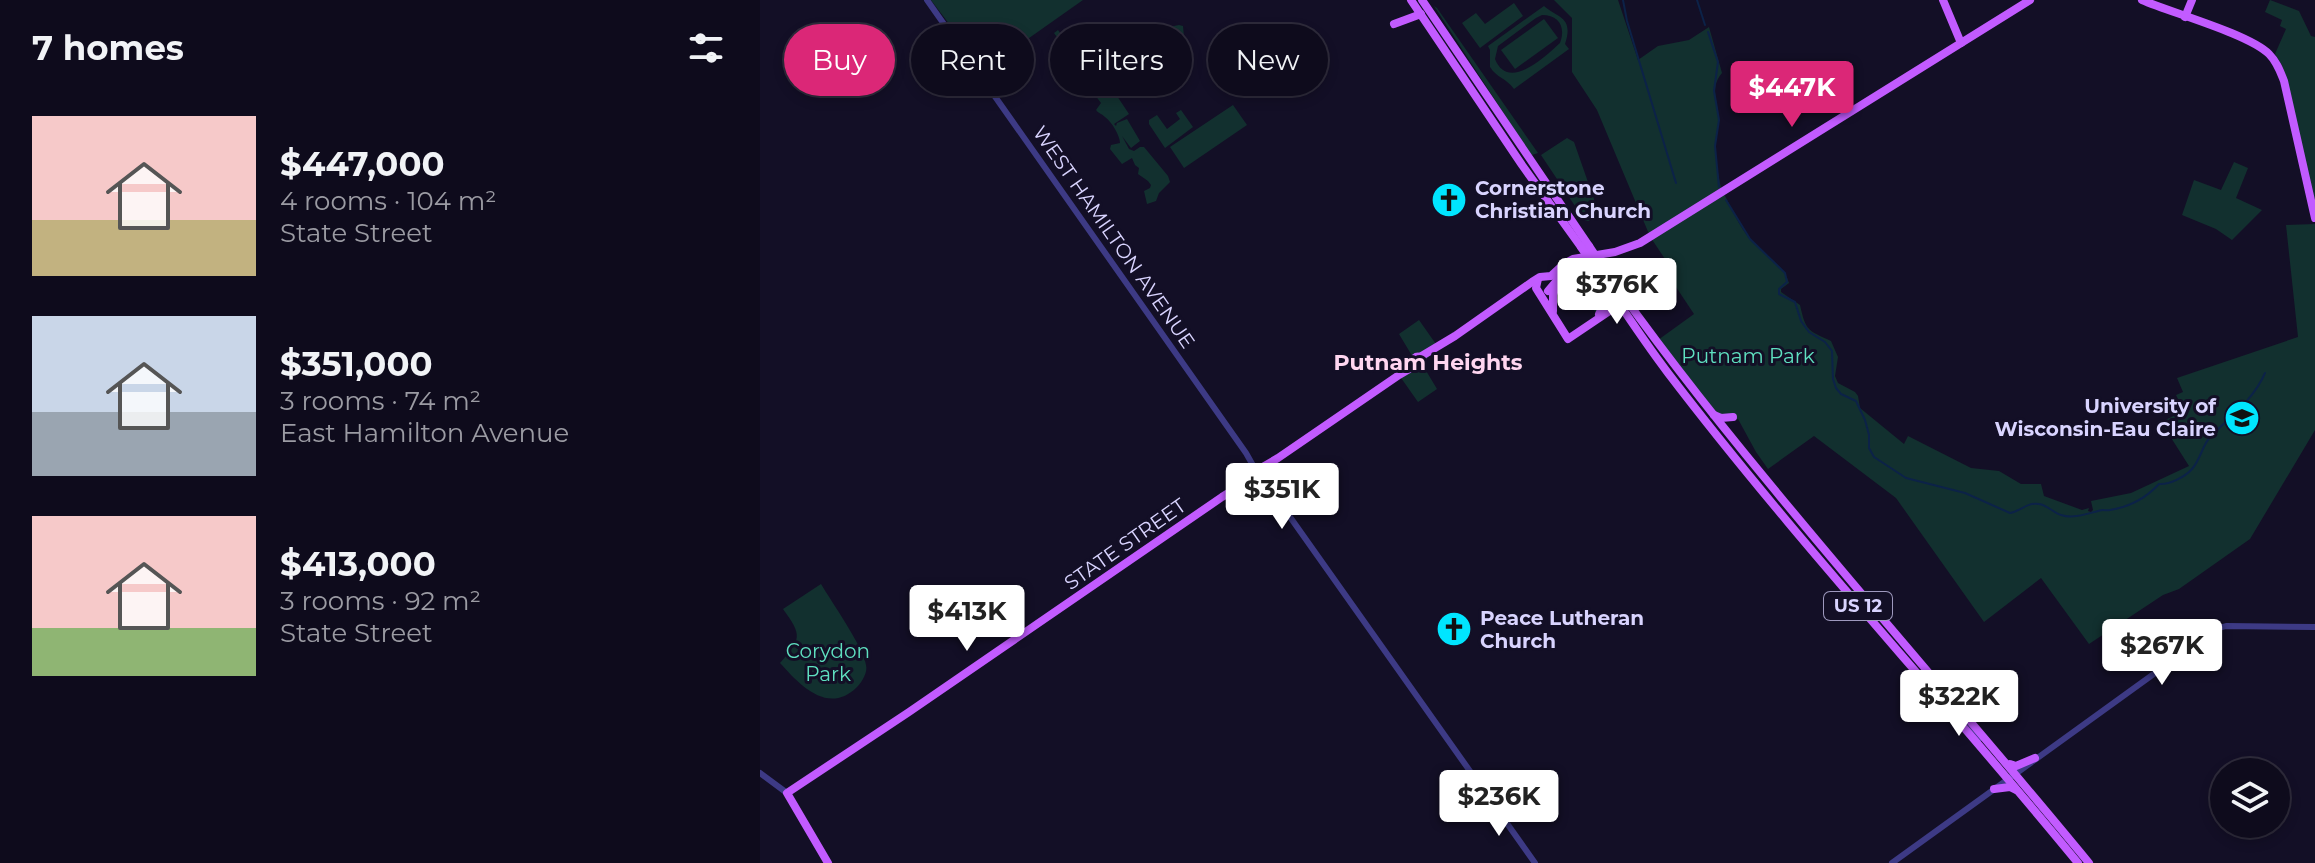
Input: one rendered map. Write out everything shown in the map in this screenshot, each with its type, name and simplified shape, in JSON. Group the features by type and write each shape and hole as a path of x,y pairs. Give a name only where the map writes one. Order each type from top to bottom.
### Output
{"main road":[{"name":"US 12","path":"1411,0 1493,122 1599,267 1622,301 1628,317 1669,375 1798,537 1913,669 2061,828 2089,863"},
{"path":"1944,0 1961,43"},
{"name":"STATE STREET","path":"787,793 926,701 1514,295 1551,276 1570,260 1623,250 1640,243 2030,0"},
{"path":"2142,0 2262,48 2278,65 2315,218"},
{"path":"2185,17 2192,0"},
{"name":"US 12","path":"1422,1 1585,247"},
{"path":"1394,24 1421,14"},
{"name":"STATE STREET","path":"1514,295 1529,289 1543,290 1571,264 1581,259"},
{"name":"US 12","path":"1599,267 1603,280 1828,555 2004,760 2020,793 2080,863"},
{"path":"1553,311 1553,293 1563,272"},
{"path":"1542,278 1536,286 1543,290 1557,322 1569,330 1585,326"},
{"path":"1603,280 1603,314"},
{"path":"1543,290 1568,339 1622,301"},
{"path":"1603,314 1616,312 1628,317"},
{"path":"1713,415 1733,417"},
{"path":"1704,436 1713,436 1722,441"},
{"path":"2004,760 2012,766 2035,758"},
{"path":"1994,789 2010,787 2020,793"},
{"path":"787,793 828,863"}],"street":[{"name":"WEST HAMILTON AVENUE","path":"927,0 1535,863"},
{"path":"1892,863 2216,629 2226,626 2315,627"},
{"path":"760,773 787,793"}],"green space":[{"path":"931,0 1083,0 1034,35 1034,24 949,24"},
{"path":"1554,0 1618,0 1638,60 1658,46 1689,40 1709,27 1722,73 1715,91 1719,116 1716,154 1721,188 1649,234 1597,110 1572,72 1572,18"},
{"path":"2270,0 2299,11 2311,36 2315,37 2315,203 2286,77 2275,54 2286,29 2280,26 2282,20 2265,12"},
{"path":"1514,3 1523,16 1480,48 1462,23 1476,13 1485,24"},
{"path":"1434,6 1538,153 1532,155 1529,152"},
{"path":"1544,6 1566,23 1565,44 1569,49 1514,89 1490,67 1488,46","holes":["1542,15 1553,17 1560,23 1560,43 1527,69 1509,72 1501,68 1495,59 1498,46"]},
{"path":"1544,19 1558,38 1515,69 1501,50"},
{"path":"1096,96 1117,96 1129,114 1114,124 1116,126 1127,119 1140,141 1131,148 1122,136 1129,149 1134,151 1144,147 1168,176 1170,182 1156,201 1147,204 1144,191 1151,185 1138,174 1139,168 1132,158 1122,164 1110,149 1111,145 1120,143 1108,119 1096,110 1101,103"},
{"path":"1233,105 1247,125 1184,168 1170,147"},
{"path":"1181,110 1193,127 1165,148 1149,120 1157,115 1167,129 1180,119 1176,113"},
{"path":"1567,138 1574,142 1596,205 1586,212 1590,221 1585,221 1541,155"},
{"path":"2234,162 2248,168 2236,198 2262,210 2232,240 2216,229 2182,215 2194,180 2221,190"},
{"name":"Putnam Park","path":"1724,194 1746,234 1786,277 1789,283 1781,292 1800,305 1809,329 1831,341 1838,357 1835,376 1838,383 1855,392 1860,408 1904,444 1908,436 1971,468 1999,471 2021,484 2041,484 2044,496 2082,510 2089,508 2091,512 2091,501 2131,493 2189,466 2161,422 2184,411 2176,395 2183,392 2177,378 2298,337 2286,225 2315,224 2315,430 2250,539 2179,589 2163,595 2089,644 2041,578 1984,622 1896,498 1814,436 1768,469 1738,419 1721,418 1658,340 1694,314 1660,263 1665,259 1651,238"},
{"path":"1583,263 1602,290 1603,300 1596,313 1585,298 1574,305 1559,286 1568,271"},
{"path":"1419,320 1438,347 1422,364 1437,389 1418,402 1399,375 1414,359 1399,334"},
{"name":"Corydon Park","path":"821,584 854,636 866,668 857,687 835,698 815,694 780,663 797,637 794,625 783,609"}],"waterway":[{"path":"1623,0 1676,183"},
{"path":"1697,0 1705,25"},
{"path":"1708,32 1718,62 1714,91 1719,120 1715,146 1719,187"},
{"path":"1726,200 1750,239 1785,273 1787,282 1779,289 1779,294 1795,302 1801,321 1809,332 1825,342 1832,351 1836,388 1856,401 1865,420 1869,448 1874,457 1906,478 1965,493 2010,513 2035,504 2070,516 2117,509 2143,498 2159,484 2181,478 2195,465 2211,436 2248,399 2265,373"}],"place":[{"name":"Cornerstone Christian Church","path":"1449,200"},
{"name":"University of Wisconsin-Eau Claire","path":"2242,418"},
{"name":"Peace Lutheran Church","path":"1454,629"}],"district":[{"name":"Putnam Heights","path":"1428,362"}]}
